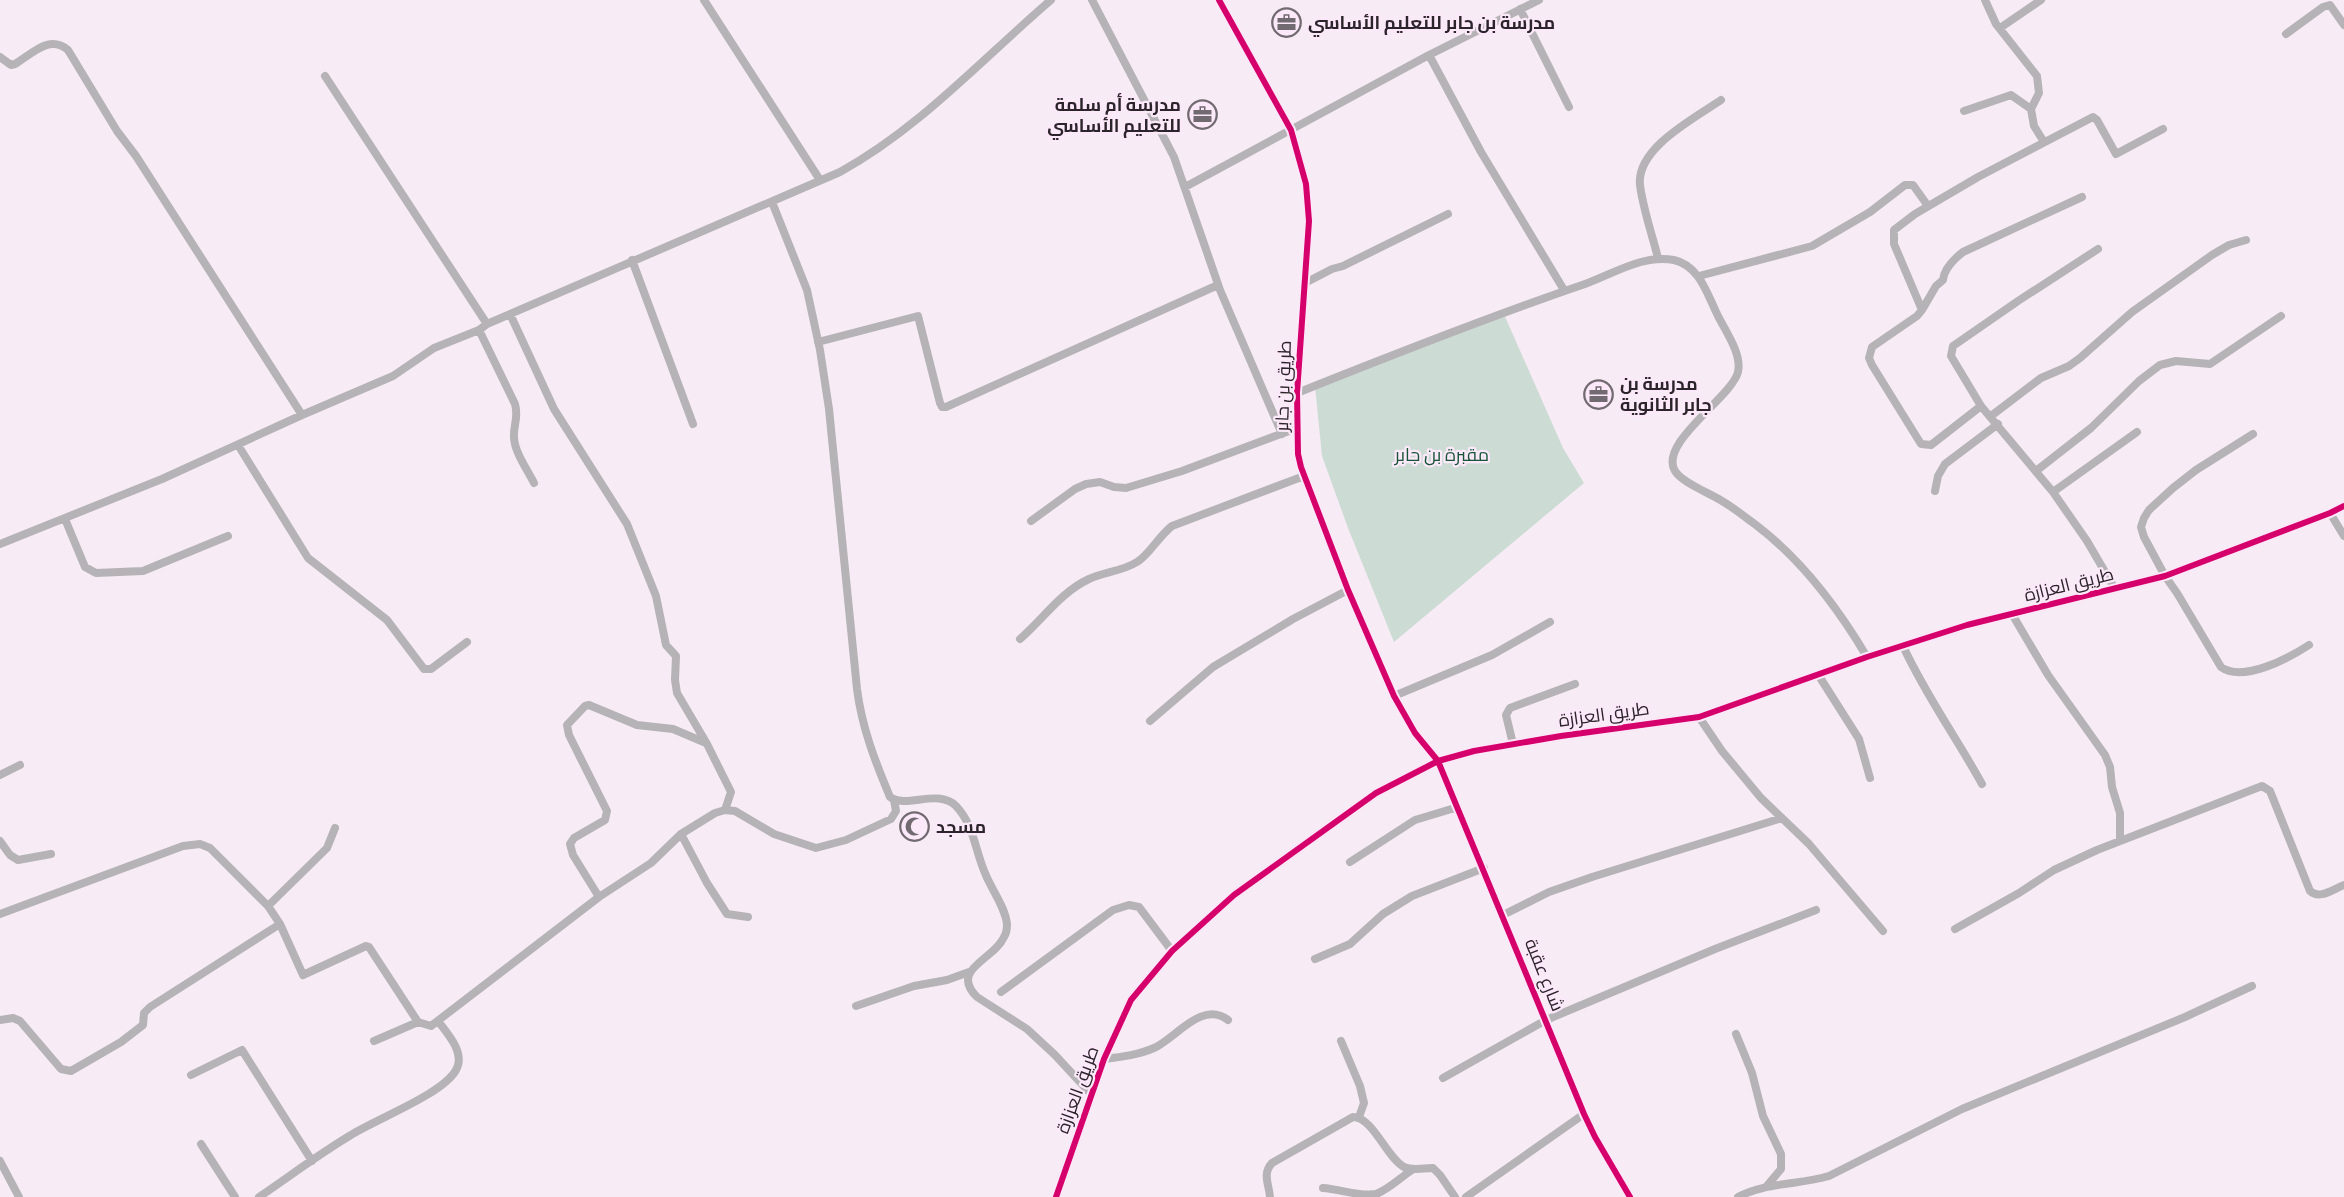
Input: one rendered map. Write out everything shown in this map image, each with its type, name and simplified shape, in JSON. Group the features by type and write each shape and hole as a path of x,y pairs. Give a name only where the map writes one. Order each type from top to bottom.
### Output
{"street":[{"path":"704,0 820,180"},
{"path":"0,544 65,519 393,376 434,348 479,330 487,324 632,260 772,202 858,162 885,146 956,87 1051,0"},
{"path":"1092,0 1160,129 1185,187 1218,285 1282,434"},
{"name":"طريق بن جابر","path":"1219,0 1291,130 1303,170 1309,221 1297,393 1297,428 1298,454 1304,476 1348,590 1394,696 1414,733 1438,761"},
{"path":"1185,187 1429,55 1539,0"},
{"path":"1985,0 2000,28 2037,76 2039,93 2031,109 2034,126 2044,142"},
{"path":"2000,28 2041,0"},
{"path":"2286,34 2330,5 2344,24"},
{"path":"1520,9 1569,107"},
{"path":"0,57 11,65 48,44 58,44 68,50 117,131 136,156 302,415"},
{"path":"1429,55 1481,152 1564,290"},
{"path":"325,76 487,324"},
{"path":"1964,111 2011,95 2031,109"},
{"path":"1658,258 1640,183 1646,160 1670,135 1721,100"},
{"path":"1922,310 1894,244 1893,234 1898,227 1928,206 2092,117 2097,120 2114,153 2118,154 2163,129"},
{"path":"1699,276 1812,246 1870,212 1905,185 1913,185 1928,206"},
{"path":"1981,406 1931,445 1921,444 1872,365 1869,353 1872,347 1917,316 1936,285 1943,280 1943,276 1954,259 1963,252 2082,197"},
{"path":"0,914 192,844 200,844 210,848 268,906 280,924 303,975 366,946 369,947 418,1022 431,1026 599,897 651,863 681,834 699,822 725,810 735,811 774,834 816,848 846,840 891,819 896,811 894,800 890,797 869,746 861,717 845,586 829,409 818,342 807,290 772,202"},
{"path":"1305,283 1448,214"},
{"path":"1991,416 2040,378 2069,366 2080,358 2140,306 2212,255 2229,245 2246,240"},
{"path":"2098,249 1953,346 1951,351 1953,361 1981,406 2053,492 2087,541 2115,589"},
{"path":"1297,393 1488,317 1641,262 1658,258 1690,266 1699,276 1737,358 1738,372 1733,382 1703,414 1676,449 1673,460 1674,469 1680,476 1723,501 1759,527 1801,567 1830,599 1867,657"},
{"path":"632,260 693,424"},
{"path":"818,342 918,316 940,403 942,407 949,407 1218,285"},
{"path":"510,314 554,409 627,524 656,596 666,645 676,656 677,693 707,744 730,792 725,810"},
{"path":"2036,471 2091,428 2139,381 2160,365 2176,361 2210,364 2281,316"},
{"path":"479,330 515,404 516,449 534,483"},
{"path":"1935,491 1938,476 1945,464 1998,424"},
{"path":"1031,521 1075,489 1086,484 1100,482 1126,488 1182,471 1297,428"},
{"path":"2053,492 2137,432"},
{"path":"2253,434 2196,470 2173,488 2144,518 2141,527 2165,576 2177,592 2221,667 2228,672 2236,673 2270,665 2291,657 2309,645"},
{"path":"238,445 308,558 387,620 424,669 431,669 467,642"},
{"path":"1020,639 1060,599 1089,579 1137,563 1160,535 1172,526 1304,476"},
{"name":"طريق العزازة","path":"1056,1197 1104,1059 1131,1000 1172,951 1234,895 1376,793 1438,761 1474,751 1699,717 1903,645 2012,614 2165,576 2344,506"},
{"path":"2330,513 2344,536"},
{"path":"65,519 85,567 96,573 143,571 228,536"},
{"path":"1150,721 1213,667 1293,619 1348,590"},
{"path":"2012,614 2048,675 2105,755 2110,767 2112,787 2120,813 2120,841"},
{"path":"1394,696 1492,655 1550,622"},
{"path":"1903,645 1919,681 1956,738 1982,784"},
{"path":"1819,676 1859,739 1870,778"},
{"path":"1513,744 1506,714 1510,708 1575,684"},
{"path":"599,897 573,855 570,844 574,838 603,822 607,811 569,735 567,726 585,706 589,705 637,725 673,729 707,744"},
{"path":"1699,717 1735,767 1761,798 1809,844 1884,931"},
{"name":"شارع عقبة","path":"1438,761 1584,1114 1630,1197"},
{"path":"0,775 20,765"},
{"path":"1955,929 2019,893 2054,870 2120,841 2262,786 2270,791 2310,891 2314,895 2320,895 2344,885"},
{"path":"856,1006 914,986 947,980 969,972 1004,938 1007,924 980,860 973,832 968,821 955,806 949,801 924,798 894,800"},
{"path":"1350,862 1415,820 1458,807"},
{"path":"1503,915 1549,892 1592,877 1782,818"},
{"path":"268,906 327,849 335,828"},
{"path":"681,834 707,883 727,914 748,917"},
{"path":"0,841 10,855 18,860 51,854"},
{"path":"1315,959 1350,944 1383,914 1412,896 1484,868"},
{"path":"1001,992 1113,909 1129,905 1139,906 1172,951"},
{"path":"1443,1078 1546,1020 1715,949 1816,910"},
{"path":"0,1020 13,1018 20,1021 61,1069 71,1071 121,1042 143,1025 144,1013 150,1007 280,924"},
{"path":"969,972 967,983 977,998 1027,1029 1092,1095"},
{"path":"1738,1197 1766,1187 1808,1183 1829,1176 1962,1109 2185,1017 2252,986"},
{"path":"1104,1059 1137,1055 1156,1047 1207,1014 1222,1016 1228,1020"},
{"path":"259,1197 376,1120 399,1111 444,1083 456,1070 459,1058 454,1042 438,1021"},
{"path":"374,1041 418,1022"},
{"path":"1736,1034 1752,1073 1763,1116 1781,1154 1781,1169 1766,1187"},
{"path":"1341,1041 1360,1086 1364,1103 1359,1117"},
{"path":"191,1075 242,1050 312,1161"},
{"path":"1466,1197 1584,1114"},
{"path":"1272,1196 1266,1180 1267,1169 1272,1163 1348,1119 1359,1117 1402,1166 1412,1170 1433,1168 1455,1197"},
{"path":"201,1144 235,1197"},
{"path":"0,1161 20,1197"},
{"path":"1323,1188 1356,1194 1376,1194 1412,1170"}],"green space":[{"name":"مقبرة بن جابر","path":"1503,312 1563,448 1584,483 1394,642 1322,456 1315,386"}],"cycle path":[{"path":"1219,0 1291,130 1306,184 1309,221 1297,393 1298,454 1301,467 1348,590 1394,696 1415,733 1438,761 1584,1114 1630,1197"},
{"path":"1056,1197 1104,1059 1131,1000 1172,951 1234,895 1376,793 1438,761 1474,751 1561,736 1699,717 1867,657 1967,625 2165,576 2344,506"}],"place":[{"name":"مدرسة بن جابر للتعليم الأساسي","path":"1287,23"},
{"name":"مدرسة أم سلمة للتعليم الأساسي","path":"1202,115"},
{"name":"مدرسة بن جابر الثانوية","path":"1599,394"},
{"name":"مسجد","path":"915,827"}]}
